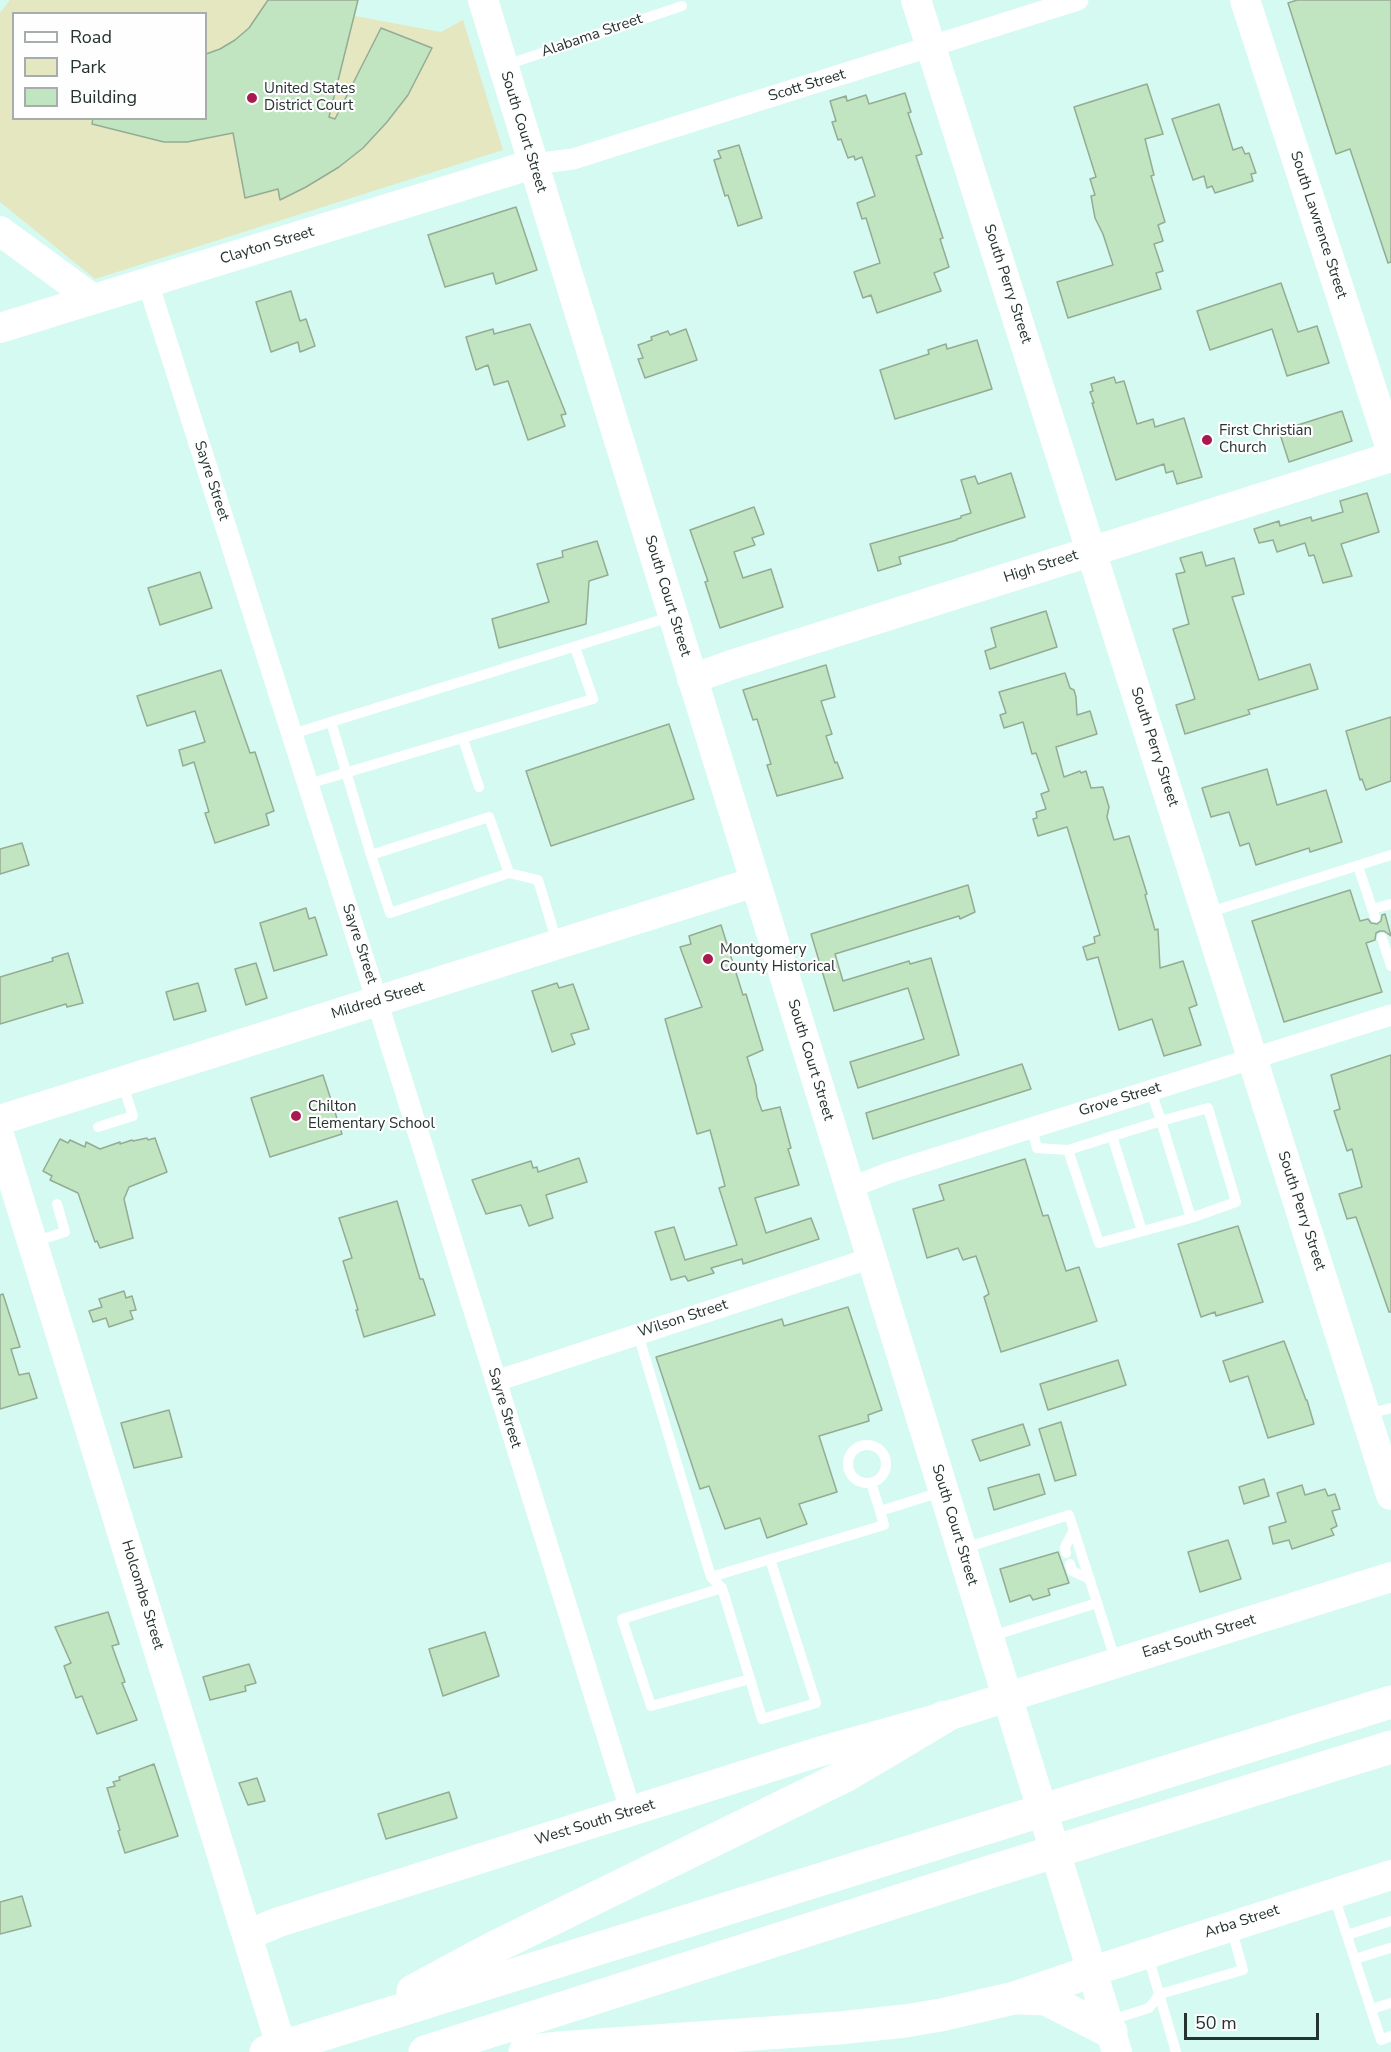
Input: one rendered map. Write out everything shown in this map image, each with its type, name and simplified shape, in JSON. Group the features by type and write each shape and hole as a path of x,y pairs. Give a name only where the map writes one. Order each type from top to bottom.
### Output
{"highway":[{"path":"266,2052 1391,1702"},
{"path":"339,2030 493,1948 844,1776 944,1717"},
{"path":"425,2052 999,1869 1391,1748"},
{"path":"525,2052 905,2021 1014,1998 1093,1971"},
{"path":"1014,1998 1046,1999 1112,2035"}],"main road":[{"name":"South Court Street","path":"483,0 1112,2035"},
{"name":"South Perry Street","path":"916,0 1252,1059 1378,1411 1391,1495"},
{"name":"South Lawrence Street","path":"1245,0 1378,395 1391,449"},
{"name":"Clayton Street","path":"0,328 533,164"},
{"path":"0,231 93,298"},
{"name":"High Street","path":"693,679 731,665 1391,457"},
{"name":"Mildred Street","path":"0,1120 755,882"},
{"name":"Holcombe Street","path":"0,1138 283,2052"},
{"name":"East South Street","path":"1007,1696 1391,1577"},
{"name":"West South Street","path":"247,1935 279,1922 815,1753 944,1717 1007,1696"},
{"name":"Arba Street","path":"1093,1971 1391,1875"}],"street":[{"name":"Scott Street","path":"533,164 573,159 1078,0"},
{"name":"Sayre Street","path":"148,283 377,1001 631,1812"},
{"name":"Grove Street","path":"850,1188 888,1173 1391,1015"},
{"name":"Wilson Street","path":"496,1381 872,1258"}],"lane":[{"name":"Alabama Street","path":"503,66 682,6"},
{"path":"292,734 674,616"},
{"path":"308,784 592,699 576,647"},
{"path":"331,722 390,913 509,873 538,880 558,945"},
{"path":"463,739 479,787"},
{"path":"371,855 489,818 509,873"},
{"path":"1207,914 1391,855"},
{"path":"1358,866 1374,913 1391,904"},
{"path":"1382,938 1391,964"},
{"path":"98,1127 133,1116 122,1082"},
{"path":"1151,1091 1191,1218"},
{"path":"1032,1128 1037,1148 1068,1150 1208,1108 1236,1202 1191,1218 1099,1243 1068,1150"},
{"path":"1112,1136 1142,1231"},
{"path":"33,1242 65,1232 57,1204"},
{"path":"638,1334 711,1576 722,1588 762,1719 816,1703 770,1559"},
{"path":"711,1576 884,1525 871,1483"},
{"path":"880,1511 944,1491"},
{"path":"962,1549 1069,1515 1116,1662"},
{"path":"1074,1530 1065,1547 1072,1571 1090,1579"},
{"path":"722,1588 622,1619 651,1707 750,1679"},
{"path":"989,1637 1097,1603"},
{"path":"1333,1892 1381,2040 1391,2037"},
{"path":"1347,1935 1391,1921"},
{"path":"1112,2035 1149,2008 1160,1994 1243,1970 1230,1926"},
{"path":"1355,1959 1390,1948"},
{"path":"1148,1953 1176,2052"},
{"path":"1371,2009 1391,2003"}],"green space":[{"path":"10,0 358,0 355,16 441,32 463,20 503,150 95,279 0,202 0,13"}],"building":[{"name":"United States District Court","path":"268,0 358,0 329,117 335,119 381,28 432,48 408,95 363,148 339,167 280,200 278,189 245,198 233,133 187,142 164,142 92,124 93,120 207,120 207,54 235,40 249,28"},
{"path":"1297,0 1391,0 1391,262 1388,263 1350,149 1336,154 1288,3"},
{"path":"1147,84 1163,134 1145,139 1154,175 1151,176 1165,222 1158,225 1163,241 1154,244 1163,271 1156,273 1161,289 1068,318 1057,282 1113,265 1095,218 1091,196 1095,195 1090,179 1096,177 1074,107"},
{"path":"905,93 911,112 908,113 922,154 916,156 943,238 940,239 949,267 934,273 941,291 877,313 871,295 863,298 854,272 880,263 866,218 862,219 857,203 875,196 862,157 855,160 854,156 848,158 841,139 838,140 832,122 836,121 830,101 846,96 847,101 866,95 869,104"},
{"path":"1219,104 1233,150 1242,147 1245,154 1249,153 1256,173 1251,174 1253,181 1215,193 1212,186 1207,188 1204,176 1193,180 1172,119"},
{"path":"739,145 762,218 738,226 728,195 725,196 714,160 721,158 718,151"},
{"path":"516,207 537,270 496,284 493,273 445,287 428,235"},
{"path":"1281,283 1298,332 1317,326 1329,363 1287,376 1272,329 1210,350 1197,311"},
{"path":"291,291 300,321 306,319 315,346 300,352 298,342 271,352 256,302"},
{"path":"530,324 566,414 561,415 565,426 528,440 508,381 494,385 488,365 476,370 466,337 493,329 494,334"},
{"path":"686,329 697,360 645,378 638,359 643,358 638,345 668,331 670,335"},
{"path":"977,340 992,389 895,419 880,370 929,354 928,350 946,344 947,349"},
{"path":"1114,377 1116,383 1124,381 1137,424 1153,419 1155,427 1184,418 1202,477 1177,484 1173,471 1166,473 1164,464 1116,480 1090,392 1093,391 1091,384"},
{"path":"1342,411 1352,441 1289,462 1279,431"},
{"path":"1011,473 1025,517 899,557 901,564 878,571 870,544 961,518 971,513 961,480 975,476 978,484"},
{"path":"1367,493 1379,532 1341,544 1352,576 1323,583 1314,555 1309,556 1305,543 1277,552 1273,540 1259,543 1254,529 1279,521 1280,526 1311,517 1312,521 1343,512 1340,501"},
{"path":"754,507 764,534 752,538 755,545 734,552 743,578 771,569 783,607 720,628 705,582 708,581 690,530"},
{"path":"597,541 608,575 589,581 586,624 499,648 492,619 549,602 537,564 563,557 562,551"},
{"path":"1202,552 1206,566 1234,558 1244,594 1232,597 1259,680 1310,664 1318,689 1248,710 1250,714 1185,734 1176,705 1195,699 1173,629 1189,624 1176,574 1185,572 1180,558"},
{"path":"200,572 212,608 160,625 148,588"},
{"path":"1046,611 1057,647 990,669 985,651 996,647 991,628"},
{"path":"826,665 835,697 821,701 832,734 826,736 843,778 777,796 767,765 771,764 757,719 753,720 743,690"},
{"path":"221,670 250,753 255,752 274,811 266,814 269,825 215,843 205,813 209,812 194,762 183,766 179,750 205,742 195,711 147,726 137,696"},
{"path":"1065,673 1076,697 1077,715 1090,711 1097,734 1056,747 1064,777 1086,771 1091,788 1103,787 1109,807 1107,817 1114,840 1129,836 1147,894 1145,895 1155,930 1158,929 1160,968 1183,961 1197,1005 1189,1008 1201,1045 1164,1056 1152,1019 1119,1030 1098,957 1087,960 1083,947 1095,943 1094,937 1100,935 1067,827 1038,836 1033,819 1037,818 1036,812 1046,809 1041,794 1049,791 1036,753 1032,754 1023,722 1004,728 1000,715 1006,713 999,692"},
{"path":"1391,717 1391,781 1366,790 1362,779 1360,780 1346,731"},
{"path":"669,724 694,799 551,846 526,771"},
{"path":"1267,769 1277,805 1326,790 1342,842 1310,852 1309,848 1256,865 1249,843 1240,846 1229,812 1211,817 1202,788"},
{"path":"22,843 29,865 0,874 0,849"},
{"path":"968,885 975,912 960,919 959,916 835,954 843,981 909,961 910,964 931,958 959,1055 858,1088 850,1062 924,1039 908,988 834,1011 811,934"},
{"path":"1350,890 1360,921 1368,919 1371,923 1377,924 1385,914 1391,936 1380,931 1376,933 1375,940 1366,943 1382,992 1284,1022 1252,921"},
{"path":"306,908 309,919 315,917 327,955 274,971 260,923"},
{"path":"721,925 763,1050 747,1057 757,1097 762,1111 780,1107 791,1148 788,1149 799,1185 755,1198 766,1233 811,1218 819,1239 743,1264 742,1259 711,1268 714,1273 688,1281 685,1276 671,1280 655,1232 674,1227 685,1260 737,1245 719,1188 725,1186 710,1130 697,1134 665,1019 702,1007 680,947 691,944 689,936"},
{"path":"68,953 83,1003 67,1007 66,1004 0,1024 0,977 53,961 52,958"},
{"path":"256,963 267,998 246,1005 235,969"},
{"path":"198,983 206,1011 174,1020 166,992"},
{"path":"557,983 559,988 573,984 589,1029 571,1034 575,1044 552,1052 532,991"},
{"path":"1391,1055 1391,1312 1389,1312 1356,1217 1347,1219 1339,1194 1362,1187 1352,1149 1347,1151 1334,1111 1340,1109 1331,1075"},
{"path":"1022,1064 1031,1089 873,1139 866,1113"},
{"path":"323,1075 342,1134 270,1157 251,1098"},
{"path":"147,1138 148,1140 155,1138 167,1172 129,1187 124,1199 133,1238 100,1248 97,1241 95,1242 78,1193 50,1180 52,1176 43,1171 60,1139 68,1143 70,1140 85,1147 86,1142 100,1149 120,1142 120,1144"},
{"path":"579,1158 587,1182 546,1195 553,1218 529,1226 521,1205 486,1214 472,1180 531,1161 533,1168 537,1167 538,1172"},
{"path":"1025,1159 1043,1216 1048,1215 1066,1271 1079,1267 1097,1321 1001,1352 984,1297 989,1294 976,1256 963,1260 958,1248 927,1258 913,1209 944,1200 939,1185"},
{"path":"397,1201 420,1279 423,1279 435,1315 364,1337 343,1261 352,1258 339,1218"},
{"path":"1238,1226 1263,1302 1216,1316 1215,1312 1201,1317 1178,1244"},
{"path":"124,1291 126,1298 132,1296 136,1310 130,1311 133,1319 109,1327 106,1318 93,1322 89,1311 102,1307 99,1299"},
{"path":"3,1294 20,1347 11,1349 19,1375 29,1373 37,1398 0,1409 0,1295"},
{"path":"848,1307 882,1410 868,1415 869,1421 819,1436 837,1492 799,1504 807,1524 767,1538 760,1518 725,1529 709,1486 700,1489 656,1357 782,1319 784,1326"},
{"path":"1284,1341 1314,1424 1268,1438 1248,1376 1230,1382 1223,1361"},
{"path":"1118,1360 1126,1385 1048,1410 1040,1384"},
{"path":"169,1410 182,1457 134,1468 121,1423"},
{"path":"1061,1422 1076,1475 1055,1481 1039,1429"},
{"path":"1023,1424 1030,1445 980,1461 972,1440"},
{"path":"1039,1474 1045,1494 994,1510 988,1488"},
{"path":"1264,1479 1269,1496 1244,1504 1239,1487"},
{"path":"1302,1485 1305,1495 1325,1489 1328,1496 1335,1494 1340,1509 1332,1511 1337,1526 1331,1529 1334,1535 1292,1549 1289,1540 1273,1544 1269,1527 1286,1522 1277,1493"},
{"path":"1228,1540 1241,1579 1200,1592 1188,1552"},
{"path":"1058,1552 1069,1583 1048,1589 1050,1595 1033,1600 1030,1595 1010,1602 1000,1569"},
{"path":"108,1612 119,1644 112,1646 125,1682 122,1683 137,1720 97,1734 82,1696 76,1698 64,1666 71,1663 55,1627"},
{"path":"485,1632 499,1676 443,1696 429,1649"},
{"path":"249,1664 256,1683 245,1686 246,1691 210,1700 203,1677"},
{"path":"154,1764 178,1836 125,1853 107,1788 115,1786 113,1782 120,1780 119,1777"},
{"path":"257,1778 265,1801 248,1805 239,1783"},
{"path":"449,1792 457,1818 386,1839 378,1814"},
{"path":"22,1896 31,1926 0,1934 0,1902"}],"place":[{"name":"United States District Court","path":"252,98"},
{"name":"First Christian Church","path":"1207,440"},
{"name":"Montgomery County Historical","path":"708,959"},
{"name":"Chilton Elementary School","path":"296,1116"}]}
